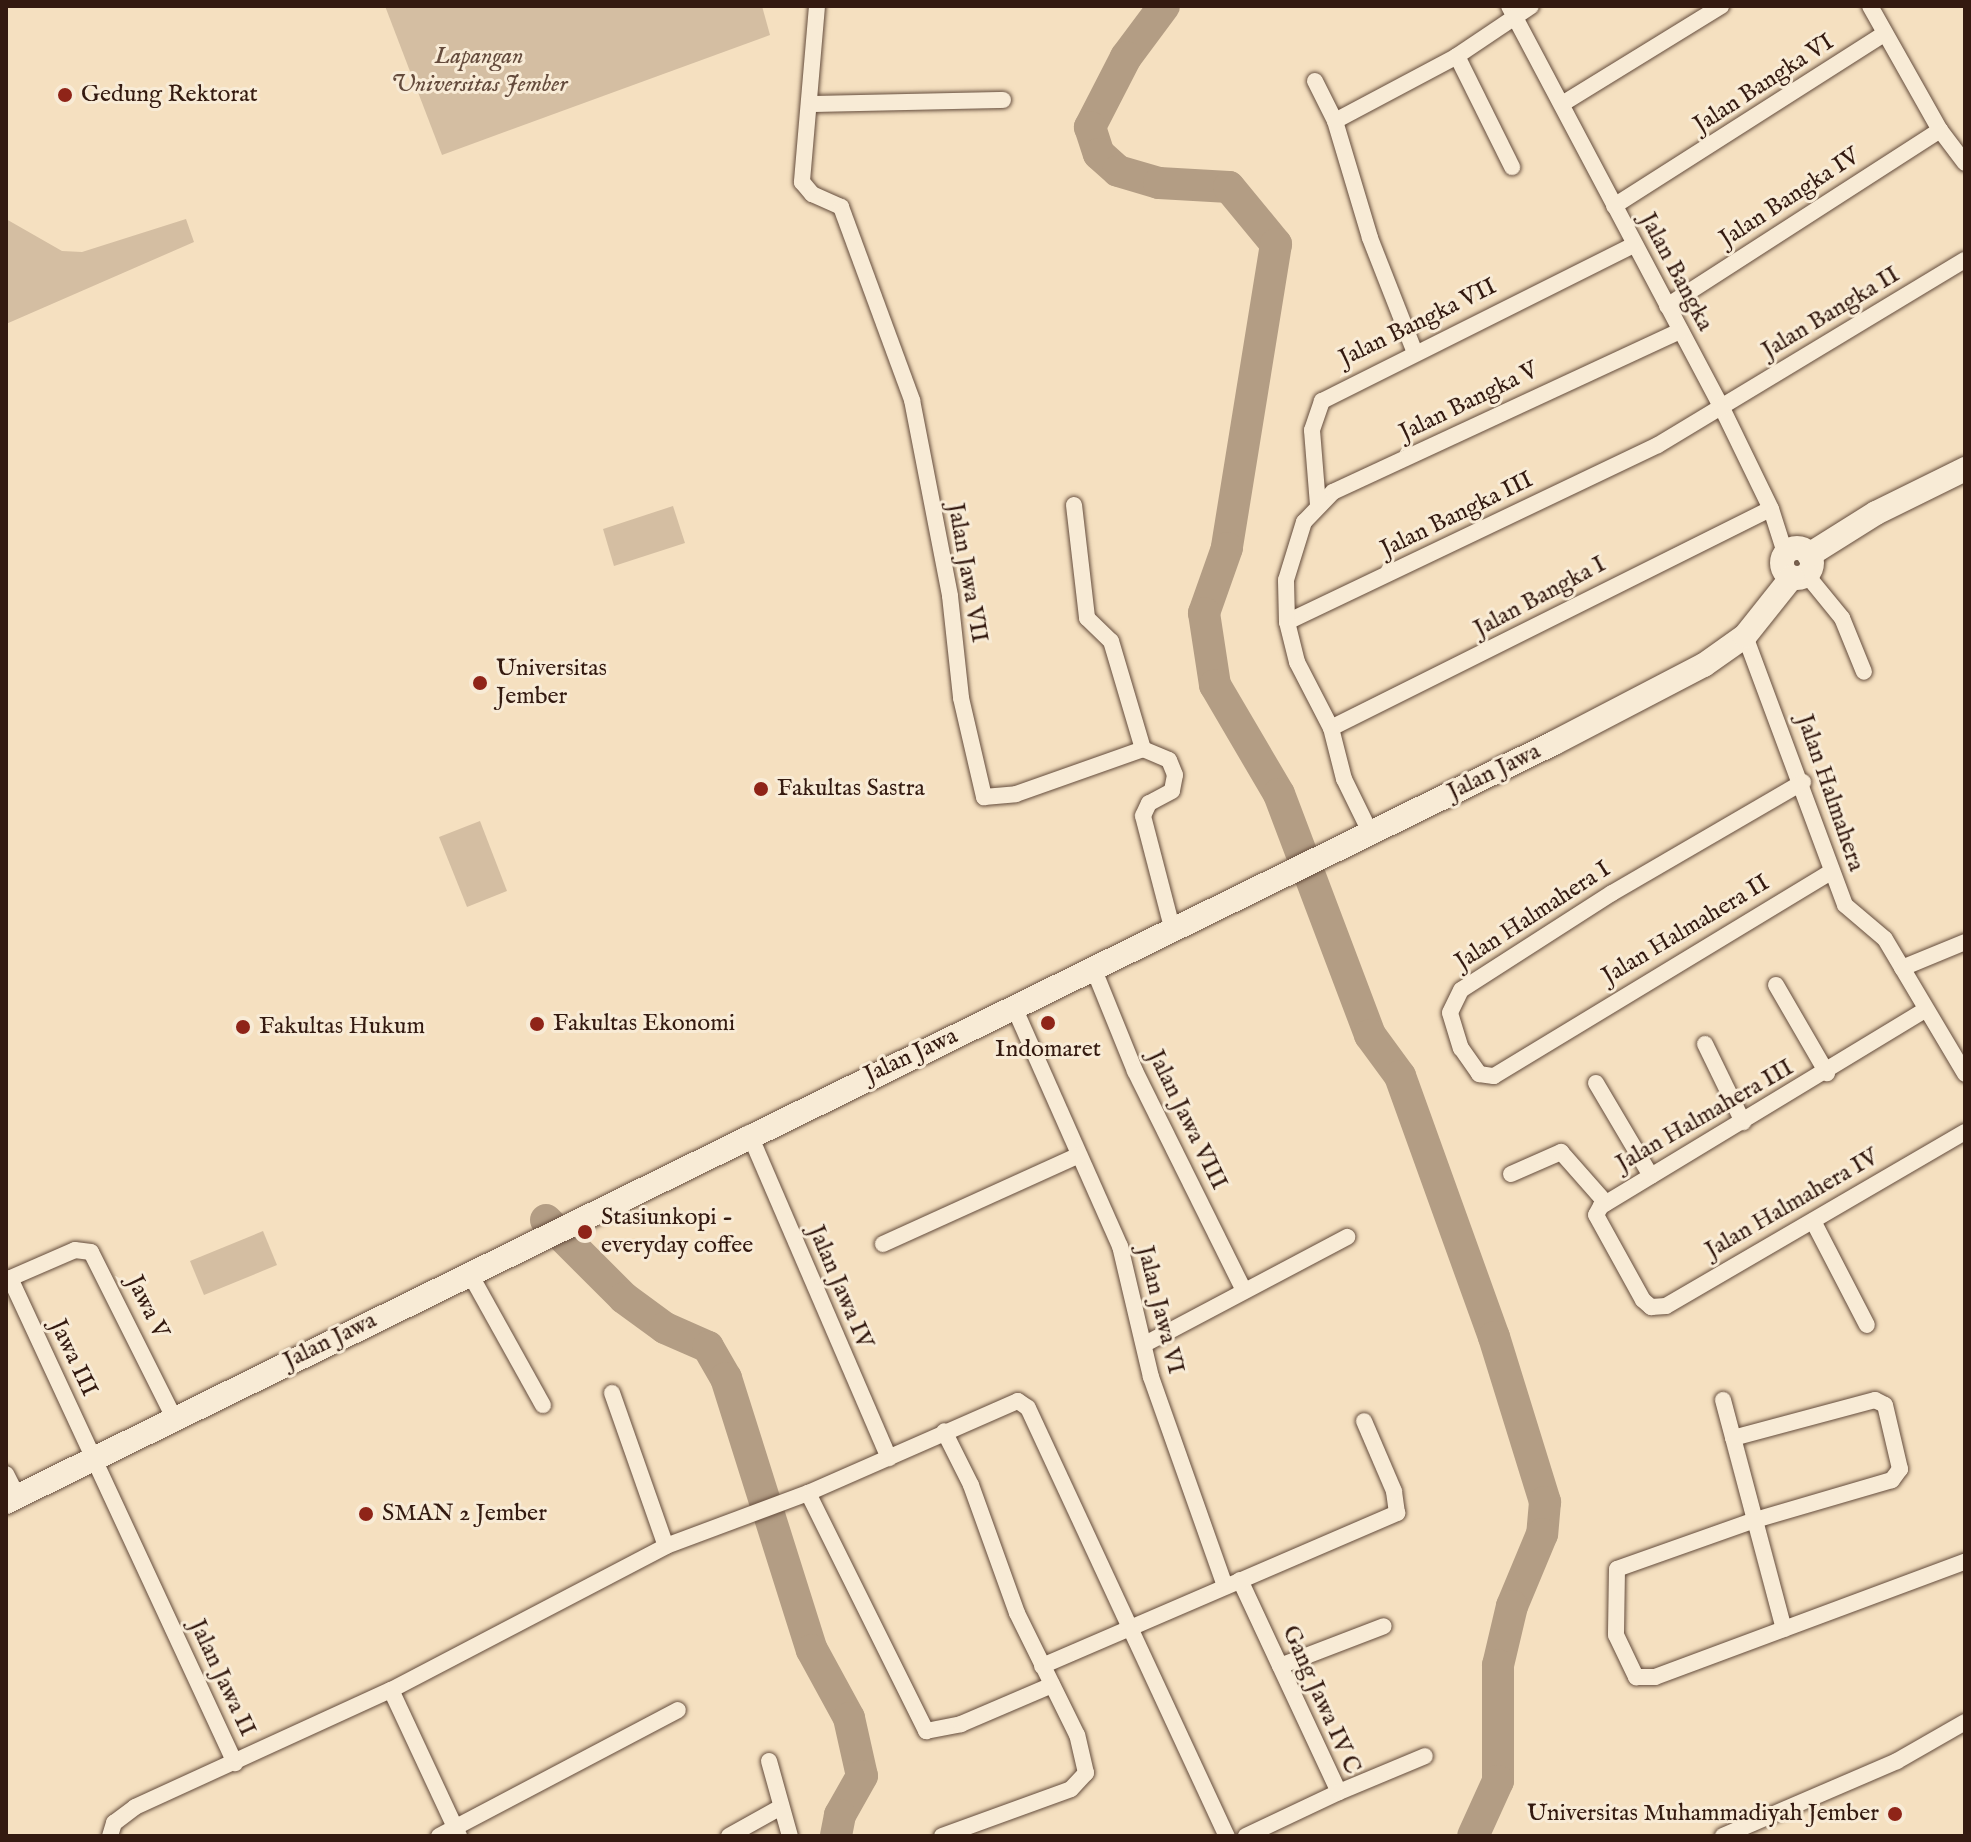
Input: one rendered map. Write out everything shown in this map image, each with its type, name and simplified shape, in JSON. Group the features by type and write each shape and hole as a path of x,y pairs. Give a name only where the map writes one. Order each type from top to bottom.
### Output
{"main road":[{"name":"Jalan Jawa","path":"12,1499 173,1416 558,1232 749,1133 1259,889 1676,679 1745,636 1798,565 1876,513 1965,469"}],"street":[{"name":"Jalan Jawa VII","path":"817,6 802,182 812,194 841,207 918,420 950,596 961,698 984,797 1016,794 1143,749"},
{"path":"1335,121 1457,56 1512,11 1531,6"},
{"path":"1562,104 1721,6"},
{"path":"1870,6 1940,130 1965,163"},
{"name":"Jalan Bangka","path":"1512,11 1633,245 1721,406 1798,565"},
{"name":"Jalan Bangka VI","path":"1614,206 1884,34"},
{"path":"1457,56 1512,167"},
{"path":"1315,81 1335,121 1370,238 1415,353"},
{"path":"810,104 1003,100"},
{"name":"Jalan Bangka IV","path":"1667,306 1940,130"},
{"name":"Jalan Bangka VII","path":"1318,505 1312,430 1316,407 1339,388 1633,245"},
{"name":"Jalan Bangka II","path":"1721,406 1965,260"},
{"name":"Jalan Bangka V","path":"1287,622 1286,580 1297,538 1318,505 1333,492 1680,331"},
{"name":"Jalan Bangka III","path":"1287,622 1658,445 1721,406"},
{"path":"1074,505 1087,618 1111,641 1143,749 1169,760 1175,775 1172,791 1149,803 1143,816 1173,931"},
{"name":"Jalan Bangka I","path":"1331,728 1771,509"},
{"path":"1798,565 1842,618 1864,672"},
{"path":"1287,622 1297,662 1331,728 1361,837"},
{"name":"Jalan Halmahera","path":"1745,636 1803,782 1829,873 1845,905 1885,939 1965,1074"},
{"name":"Jalan Halmahera I","path":"1569,1031 1487,1078 1461,1048 1451,1007 1461,990 1599,901 1803,782"},
{"name":"Jalan Halmahera II","path":"1569,1031 1829,873"},
{"path":"1902,968 1965,942"},
{"name":"Jalan Jawa VIII","path":"1094,970 1135,1071 1243,1289"},
{"path":"1776,985 1827,1073"},
{"name":"Jalan Jawa VI","path":"1014,1007 1120,1246 1158,1399 1233,1583"},
{"name":"Jalan Halmahera III","path":"1643,1300 1600,1226 1597,1209 1827,1073 1925,1010"},
{"path":"1705,1044 1743,1122"},
{"path":"1596,1083 1651,1176"},
{"name":"Jalan Halmahera IV","path":"1643,1300 1651,1307 1666,1306 1965,1132"},
{"name":"Jalan Jawa IV","path":"749,1133 889,1458"},
{"path":"1511,1174 1561,1152 1606,1203"},
{"path":"883,1244 1079,1155"},
{"path":"1813,1221 1867,1325"},
{"path":"1145,1344 1243,1289 1347,1237"},
{"name":"Jawa V","path":"8,1279 57,1257 84,1249 96,1257 173,1416"},
{"path":"470,1274 543,1405"},
{"name":"Jawa III","path":"8,1279 92,1457"},
{"path":"612,1393 666,1546"},
{"path":"1723,1400 1784,1629"},
{"path":"1733,1438 1875,1400 1885,1405 1898,1477 1755,1520 1617,1569 1616,1635 1631,1671 1643,1680 1965,1562"},
{"name":"Jalan Jawa II","path":"92,1457 235,1763 391,1690 666,1546 808,1493 1018,1401 1028,1408 1129,1627"},
{"path":"1042,1666 1399,1510 1364,1421"},
{"path":"942,1836 1082,1782 1085,1760 1077,1735 1042,1666 971,1485 944,1431"},
{"path":"6,1474 12,1499"},
{"path":"808,1493 926,1731 961,1724 1052,1685"},
{"name":"Gang Jawa IV C","path":"1233,1583 1280,1666 1339,1792 1246,1836"},
{"path":"1280,1666 1384,1626"},
{"path":"1129,1627 1227,1836"},
{"path":"391,1690 457,1832"},
{"path":"439,1836 457,1832 678,1710"},
{"path":"1723,1836 1897,1761 1965,1722"},
{"path":"1339,1792 1425,1756"},
{"path":"769,1761 779,1808 790,1836"},
{"path":"110,1836 114,1823 135,1807 235,1763"},
{"path":"729,1836 779,1808"}],"green space":[{"name":"Lapangan Universitas Jember","path":"385,6 762,6 770,35 442,155"},
{"path":"6,219 62,251 82,252 186,219 194,242 6,324"},
{"path":"673,506 685,543 614,566 603,529"},
{"path":"480,821 507,891 467,907 439,837"},
{"path":"263,1231 277,1265 204,1295 190,1261"}],"waterway":[{"path":"1164,6 1126,57 1090,127 1099,154 1118,171 1159,183 1229,187 1276,244 1227,548 1204,613 1215,685 1279,794 1370,1035 1400,1076 1494,1337 1545,1502 1542,1534 1512,1606 1498,1665 1498,1781 1473,1836"},
{"path":"546,1220 624,1298 665,1328 708,1347 726,1378 812,1650 849,1718 862,1776 840,1815 836,1836"}],"place":[{"name":"Gedung Rektorat","path":"65,95"},
{"name":"Universitas Jember","path":"480,683"},
{"name":"Fakultas Sastra","path":"761,789"},
{"name":"Indomaret","path":"1048,1023"},
{"name":"Fakultas Ekonomi","path":"537,1024"},
{"name":"Fakultas Hukum","path":"243,1027"},
{"name":"Stasiunkopi - everyday coffee","path":"585,1232"},
{"name":"SMAN 2 Jember","path":"366,1514"},
{"name":"Universitas Muhammadiyah Jember","path":"1895,1814"}]}
